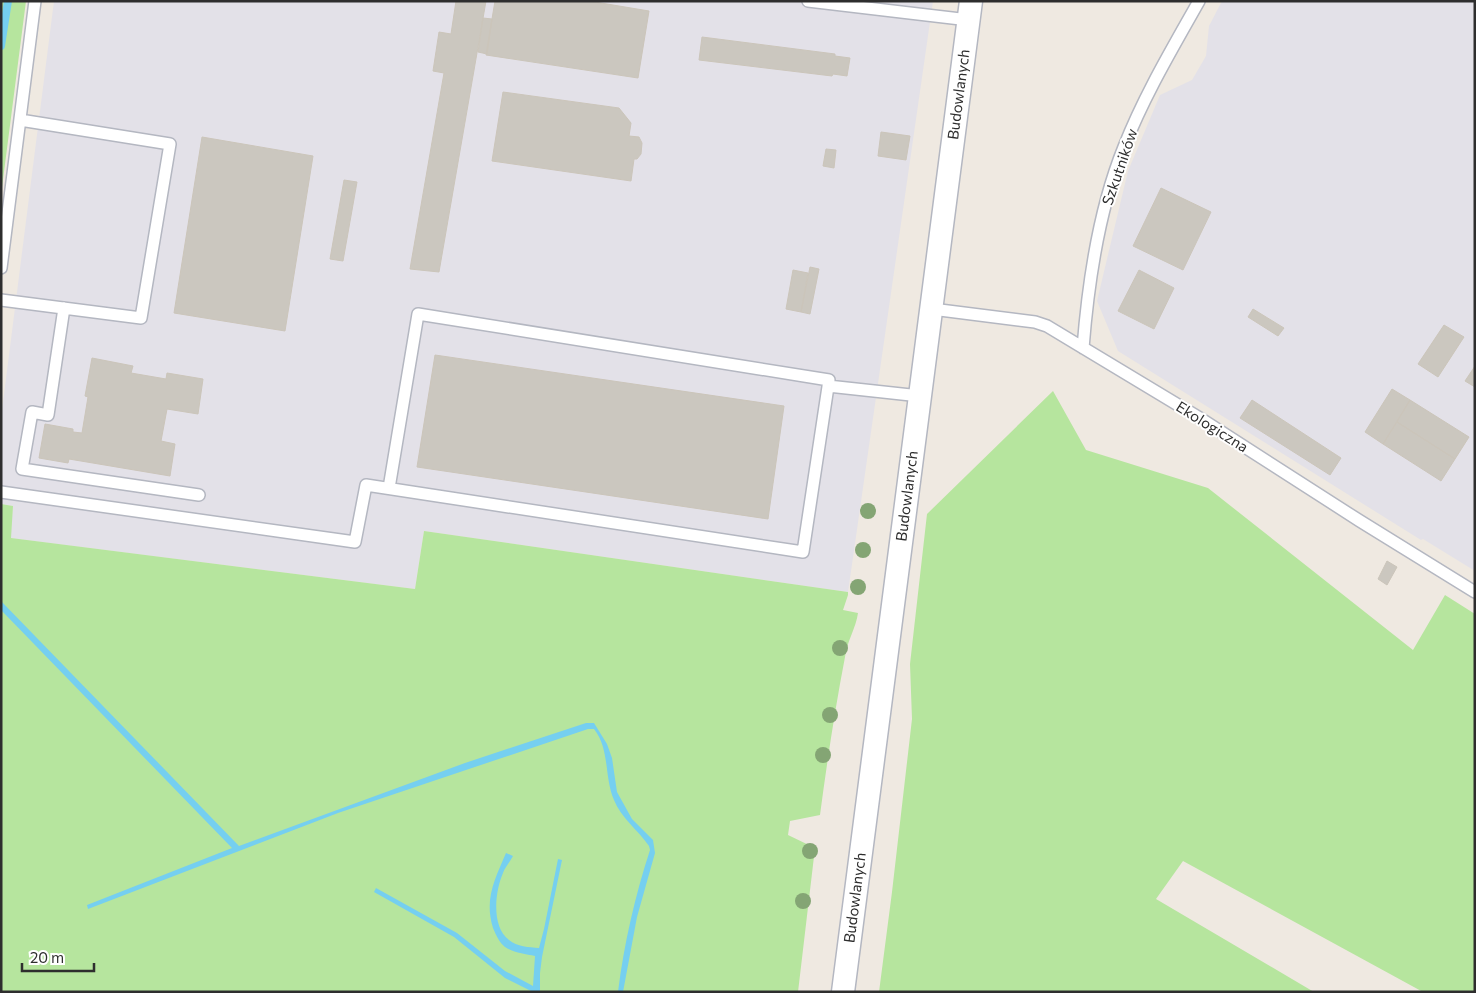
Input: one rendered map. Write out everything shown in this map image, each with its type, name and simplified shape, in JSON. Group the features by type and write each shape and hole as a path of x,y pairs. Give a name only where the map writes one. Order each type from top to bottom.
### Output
{"street":[{"name":"Budowlanych","path":"843,992 970,10"}],"lane":[{"path":"1,268 35,1"},
{"path":"808,1 970,10"},
{"name":"Szkutników","path":"1083,348 1090,280 1107,203 1124,148 1148,93 1199,1"},
{"path":"1,300 142,318 170,144 20,120"},
{"path":"64,308 48,415 32,412 22,469 199,495"},
{"name":"Ekologiczna","path":"932,309 1040,323 1198,417 1360,522 1475,592"},
{"path":"1,492 355,542 366,485 803,552 829,380 418,314 389,488"},
{"path":"828,386 920,396"}],"shaded area":[{"path":"54,1 933,1 848,592 424,531 415,589 10,538 13,506 1,504 1,418"},
{"path":"1222,1 1475,1 1475,571 1423,539 1421,540 1118,351 1097,301 1128,171 1160,95 1192,80 1206,56 1209,26"}],"green space":[{"path":"1,1 26,1 1,195"},
{"path":"1053,391 1086,450 1208,488 1413,650 1445,595 1475,614 1475,992 1423,992 1183,861 1156,899 1314,992 879,992 912,719 910,664 927,514"},
{"path":"1,504 13,506 11,538 415,589 424,531 848,592 843,610 858,613 846,651 831,736 820,815 790,821 788,835 815,848 798,992 1,992"}],"water":[{"path":"1,601 239,846 465,763 586,723 594,723 607,744 612,758 617,792 632,819 653,840 655,853 637,917 623,992 618,992 620,974 635,902 650,850 645,840 621,813 614,800 605,754 594,729 588,729 338,813 88,909 87,905 232,848 1,610"},
{"path":"506,853 513,856 505,869 498,889 496,908 499,927 509,940 527,947 539,948 558,859 562,860 542,957 540,992 533,992 505,978 454,937 374,892 376,888 457,933 505,971 533,986 535,956 516,952 505,947 493,928 490,898"}],"building":[{"path":"456,1 486,1 439,272 410,269 444,73 433,71 439,32 451,34"},
{"path":"495,1 589,1 649,11 638,78 486,55"},
{"path":"483,18 492,19 487,54 478,52"},
{"path":"702,37 835,54 835,56 850,58 847,76 833,74 832,76 699,60"},
{"path":"503,92 619,108 631,123 629,136 639,137 642,143 641,154 637,159 634,159 631,181 492,161"},
{"path":"881,132 910,136 906,160 878,156"},
{"path":"202,137 313,156 285,331 174,313"},
{"path":"826,149 836,150 834,168 823,166"},
{"path":"344,180 357,182 343,261 330,259"},
{"path":"1161,188 1211,212 1183,270 1133,246"},
{"path":"810,267 819,269 810,314 801,312"},
{"path":"793,270 808,273 801,312 786,309"},
{"path":"1139,270 1174,288 1154,329 1118,311"},
{"path":"1253,309 1284,328 1278,336 1248,317"},
{"path":"1444,325 1464,337 1438,377 1418,364"},
{"path":"435,355 784,406 768,519 417,467"},
{"path":"92,358 133,366 131,373 166,379 167,373 203,379 198,414 167,409 161,441 175,444 170,476 69,459 68,463 39,458 45,424 73,429 73,432 82,433 88,397 85,396"},
{"path":"1475,366 1475,387 1465,381"},
{"path":"1392,389 1410,400 1383,444 1365,432"},
{"path":"1252,400 1341,458 1330,475 1240,418"},
{"path":"1410,400 1469,437 1455,459 1397,422"},
{"path":"1397,422 1455,459 1441,481 1383,444"},
{"path":"1387,561 1397,567 1387,585 1378,579"}],"waterway":[{"path":"1,46 8,1"}]}
